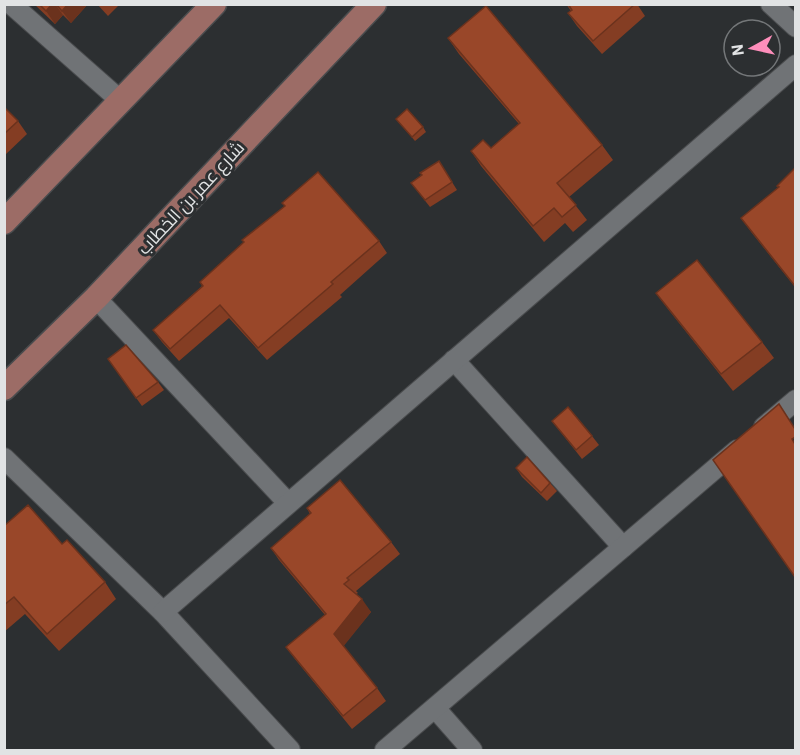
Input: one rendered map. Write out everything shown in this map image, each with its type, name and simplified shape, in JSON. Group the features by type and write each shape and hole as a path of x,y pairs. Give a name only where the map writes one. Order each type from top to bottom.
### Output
{"main road":[{"path":"4,222 214,4"},
{"name":"شارع عمر بن الخطاب","path":"4,388 96,298 374,4"}],"street":[{"path":"11,4 121,101"},
{"path":"771,4 795,27"},
{"path":"163,612 795,65"},
{"path":"96,298 288,503"},
{"path":"454,360 623,547"},
{"path":"385,750 795,400"},
{"path":"4,458 163,612 290,750"},
{"path":"435,708 472,750"}],"building":[{"path":"39,4 52,4 46,11"},
{"path":"56,4 68,4 62,11"},
{"path":"568,4 635,4 593,41 568,13 572,10"},
{"path":"486,6 602,145 557,183 576,205 562,217 554,208 533,226 471,151 483,140 491,148 520,123 448,38"},
{"path":"4,107 18,121 4,134"},
{"path":"407,109 423,127 412,137 396,119"},
{"path":"439,161 452,182 425,200 411,183 422,175 420,173"},
{"path":"795,168 795,286 741,218 779,187 777,186"},
{"path":"318,172 379,241 258,348 220,305 170,349 153,330 203,286 200,282 244,242 242,240 285,206 282,203"},
{"path":"697,260 762,342 721,374 656,293"},
{"path":"126,345 158,382 136,398 108,359"},
{"path":"779,404 795,429 795,437 792,439 795,444 795,577 713,460"},
{"path":"568,407 592,436 576,450 552,421"},
{"path":"527,457 550,483 541,493 516,468"},
{"path":"340,480 391,542 347,578 349,580 344,584 362,599 334,634 377,688 343,716 286,647 326,614 271,548 311,513 307,508"},
{"path":"28,505 62,544 67,540 105,582 47,634 14,597 4,605 4,526"}]}
